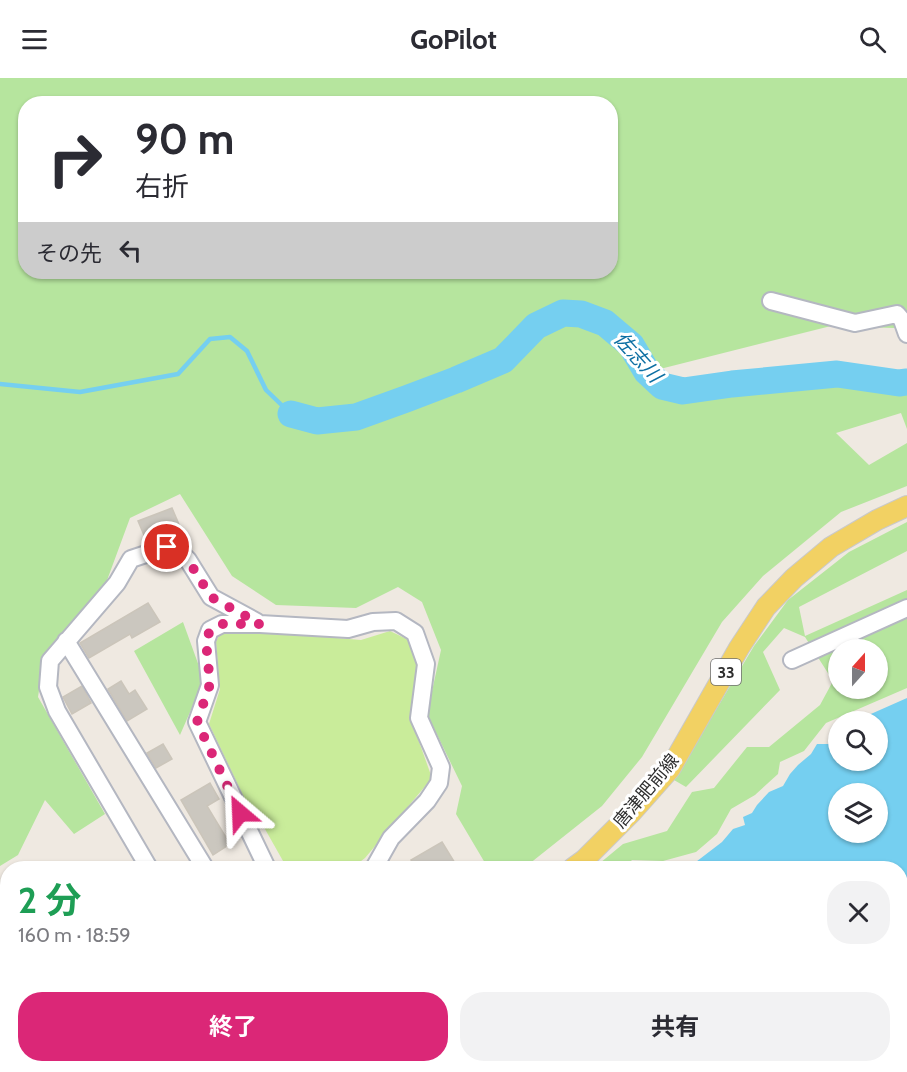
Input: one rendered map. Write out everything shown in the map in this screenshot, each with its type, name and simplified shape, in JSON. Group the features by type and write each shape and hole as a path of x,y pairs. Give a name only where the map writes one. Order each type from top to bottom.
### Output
{"main road":[{"name":"唐津肥前線","path":"583,861 631,813 670,769 766,607 794,578 831,547 877,520 907,506"}],"street":[{"path":"771,301 855,323 897,314 907,334"},
{"path":"145,861 57,711 48,687 50,661 117,583 130,559 167,547 179,551 188,560 211,597 260,624"},
{"path":"792,660 907,608"},
{"path":"264,861 197,722 210,684 206,641 210,630 222,624 348,629 373,622 396,621 415,633 426,664 419,718 441,767 439,783 427,801 391,838 378,861"},
{"path":"66,641 201,861"}],"green space":[{"path":"0,78 907,78 907,313 894,328 831,326 660,369 650,377 658,394 835,380 907,390 907,429 901,413 836,433 869,465 907,443 907,486 841,512 763,576 722,622 642,757 602,806 533,861 484,861 456,814 462,786 427,714 441,650 422,602 398,587 356,608 276,605 232,576 180,494 130,518 106,583 44,657 38,697 105,814 74,834 45,800 18,855 8,861 0,861"},
{"path":"907,522 907,551 799,607 805,636 907,590 907,688 888,696 888,639 828,639 828,673 805,637 784,628 763,652 780,690 686,787 674,780 754,646 788,600 849,552"},
{"path":"183,622 204,680 180,735 134,651"},
{"path":"222,629 361,640 390,631 415,643 420,670 412,722 432,778 361,861 283,861 261,822 248,806 209,724 220,689 216,642"},
{"path":"828,690 828,699 882,699 854,711 828,711 828,722 804,751 780,762 778,774 755,795 731,809 717,834 696,852 663,861 602,861 623,844 667,831 692,792 714,788 747,747 769,747 820,705"}],"water":[{"path":"907,698 907,861 697,861 722,842 733,829 745,825 743,817 752,813 769,792 783,786 790,774 811,754 817,744 828,744 828,771 888,771 888,711 878,711"}],"building":[{"path":"172,508 181,529 147,542 138,521"},
{"path":"148,603 160,622 132,638 130,634 89,658 80,643"},
{"path":"121,681 129,694 135,690 147,709 127,721 108,689"},
{"path":"82,686 91,703 72,714 63,697"},
{"path":"163,744 172,759 156,768 147,753"},
{"path":"210,783 219,799 207,806 230,844 213,855 181,800"},
{"path":"442,842 454,861 412,861"}],"waterway":[{"name":"佐志川","path":"291,414 317,421 356,417 406,399 503,360 536,326 563,313 581,314 605,323 631,345 647,372 662,386 683,391 837,374 899,383 907,382"},
{"path":"0,384 80,392 178,374 210,339 230,337 247,351 266,390 291,414"}],"route":[{"path":"167,547 179,551 188,560 211,597 260,624 222,624 210,630 206,641 210,684 197,722 240,813"}]}
